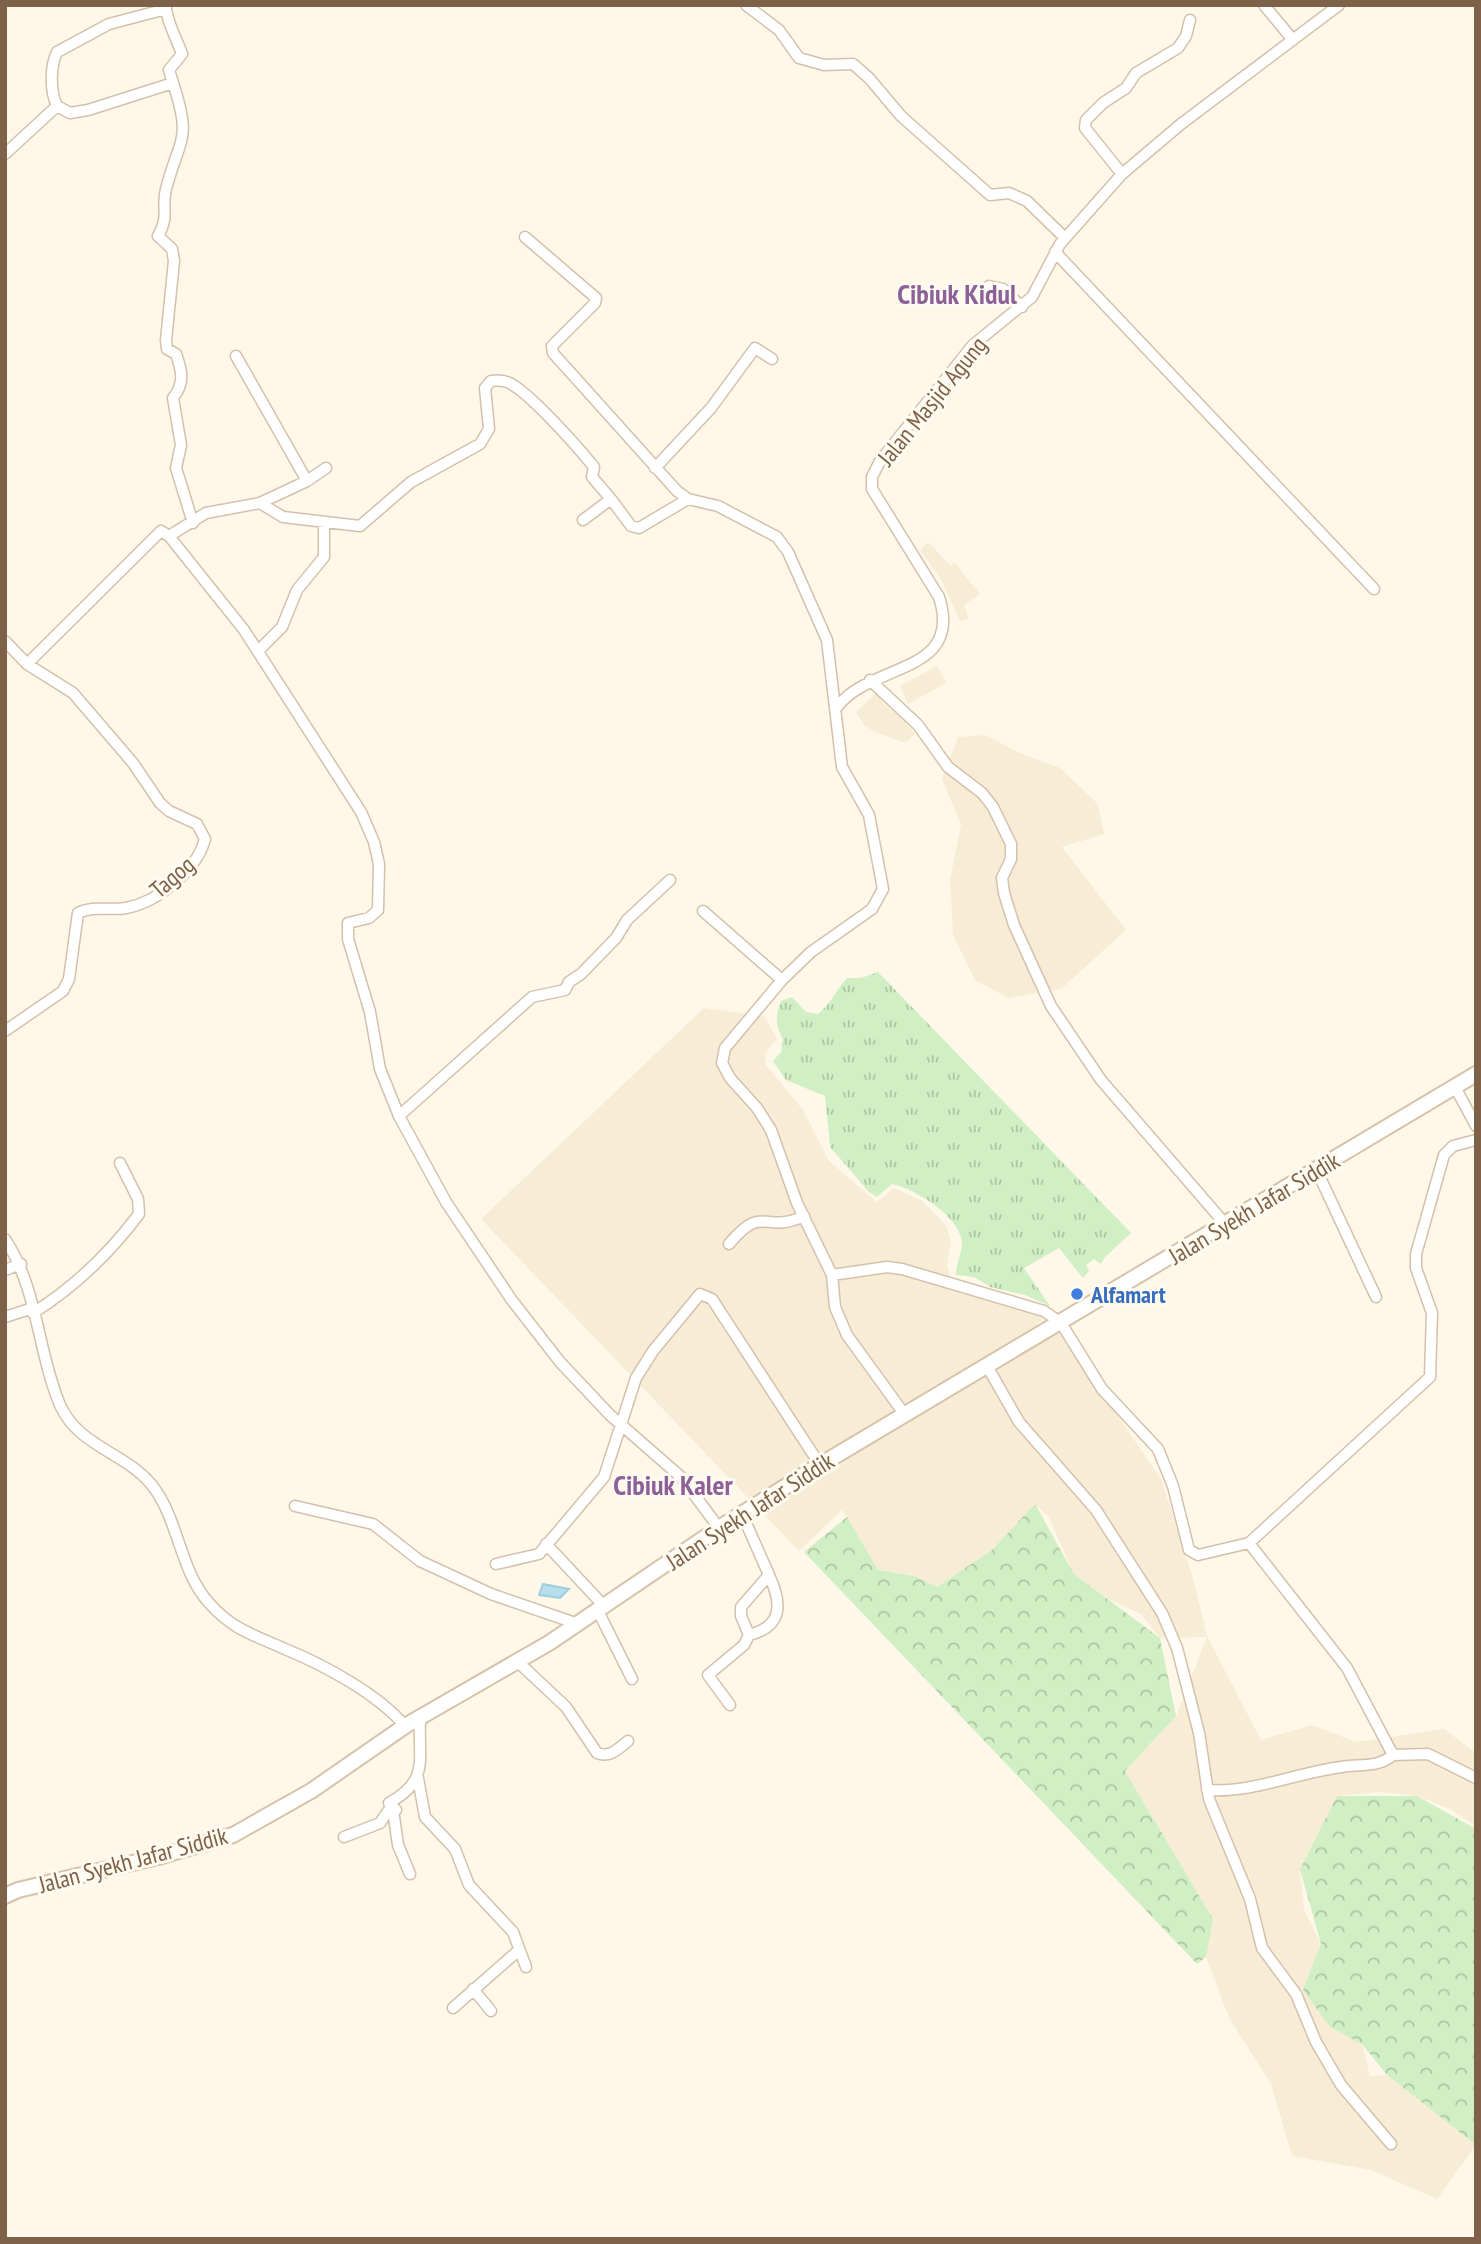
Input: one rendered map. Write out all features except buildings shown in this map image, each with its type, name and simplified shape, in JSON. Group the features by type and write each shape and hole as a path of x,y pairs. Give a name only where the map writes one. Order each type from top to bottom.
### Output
{"main road":[{"name":"Jalan Syekh Jafar Siddik","path":"5,1896 18,1890 158,1857 233,1835 311,1791 405,1726 420,1720 518,1662 602,1609 719,1528 820,1465 1476,1074"}],"street":[{"path":"746,5 779,30 799,58 824,65 844,62 853,64 869,78 901,116 990,194 1009,193 1027,201 1066,237"},
{"path":"1264,5 1293,40"},
{"name":"Jalan Masjid Agung","path":"837,707 870,680 928,655 941,640 944,622 939,597 876,498 872,477 880,461 964,356 992,329 1022,307 1035,292 1055,251 1122,174 1181,124 1338,5"},
{"path":"57,107 52,86 57,51 109,24 166,7 170,31 176,37 182,54 169,70 185,127 184,141 167,188 164,227 158,236 172,249 174,261 166,340 167,349 176,354 182,376 181,388 173,398 181,445 176,468 192,523"},
{"path":"1122,174 1085,128 1086,120 1103,103 1126,88 1136,73 1178,48 1186,36 1190,20"},
{"path":"57,107 70,113 88,110 173,83"},
{"path":"5,154 57,107"},
{"path":"525,237 596,298 595,303 551,349 669,484 688,499 729,511 768,531 784,545 822,625 837,707 842,767 869,815 883,889 872,909 811,952 782,980 730,1041 722,1056 722,1063 730,1078 772,1130 804,1216 832,1275 835,1307 847,1335 905,1415"},
{"path":"1055,251 1374,589"},
{"path":"989,286 1003,289 1022,307"},
{"path":"655,468 711,408 755,348 772,359"},
{"path":"236,356 307,481"},
{"path":"260,503 283,517 360,526 411,482 480,444 489,429 484,395 487,383 491,381 512,384 572,441 594,467 592,477 631,526 639,528 688,499"},
{"path":"169,536 206,513 260,503 307,481 326,468"},
{"path":"583,520 611,499"},
{"path":"258,651 282,627 297,590 324,557 324,522"},
{"path":"27,664 161,531 169,536 233,615 361,812 374,842 379,864 378,909 369,918 350,921 347,928 356,973 370,1012 380,1069 399,1116 446,1202 511,1299 560,1362 620,1424 681,1477 719,1528"},
{"name":"Tagog","path":"5,641 27,664 74,693 133,763 160,803 169,811 197,824 205,839 191,867 152,897 130,907 88,909 78,913 66,986 44,1007 5,1031"},
{"path":"870,680 918,726 948,767 982,793 993,807 1011,844 1011,859 1002,878 1004,893 1014,925 1051,1006 1101,1080 1226,1224"},
{"path":"399,1116 532,997 565,990 569,982 581,974 616,938 627,920 670,880"},
{"path":"703,911 782,980"},
{"path":"1455,1087 1476,1126"},
{"path":"832,1275 887,1268 902,1269 1044,1311 1060,1323 1102,1389 1161,1455 1173,1486 1189,1550 1198,1555 1249,1543 1430,1377 1432,1313 1416,1268 1416,1254 1444,1155 1453,1146 1476,1140"},
{"path":"5,1317 33,1310 75,1284 97,1264 139,1214 138,1199 120,1163"},
{"path":"1317,1171 1376,1297"},
{"path":"729,1244 749,1222 764,1220 784,1225 804,1216"},
{"path":"5,1239 21,1264 65,1414 92,1443 149,1482 163,1504 197,1585 210,1605 238,1630 317,1665 389,1707 405,1726"},
{"path":"5,1270 21,1264"},
{"path":"496,1564 539,1554 607,1473 620,1424 645,1361 696,1297 705,1294 712,1299 820,1465"},
{"path":"987,1366 1019,1422 1096,1510 1162,1613 1177,1648 1199,1733 1207,1790 1250,1899 1267,1959 1296,1994 1316,2042 1341,2085 1391,2144"},
{"path":"295,1506 373,1524 420,1560 491,1594 578,1624"},
{"path":"730,1705 708,1675 743,1646 749,1635 759,1632 770,1623 778,1610 780,1600 742,1514"},
{"path":"1249,1543 1347,1668 1393,1755"},
{"path":"546,1544 602,1609 632,1679"},
{"path":"749,1635 740,1612 741,1607 769,1575"},
{"path":"518,1662 566,1707 597,1753 613,1753 628,1741"},
{"path":"420,1720 418,1778 425,1817 455,1849 465,1879 511,1929 526,1967"},
{"path":"1207,1790 1244,1789 1342,1767 1375,1765 1393,1755 1428,1754 1476,1778"},
{"path":"410,1874 398,1845 393,1810 396,1810 389,1803 408,1790 418,1778"},
{"path":"344,1837 380,1823 384,1814 393,1810"},
{"path":"453,2008 519,1950"},
{"path":"473,1989 491,2011"}],"shaded area":[{"path":"928,542 951,566 954,562 980,594 964,605 969,619 960,621 942,581 920,550"},
{"path":"937,666 946,683 908,704 900,686"},
{"path":"877,692 884,704 909,723 907,725 915,733 906,743 877,733 864,725 856,712"},
{"path":"985,735 1020,753 1060,768 1098,804 1104,834 1062,847 1126,930 1061,989 1008,998 975,980 953,935 950,880 961,825 942,779 958,737"},
{"path":"704,1008 764,1016 777,1039 765,1053 766,1065 803,1110 829,1161 877,1202 894,1188 922,1201 946,1225 951,1242 947,1265 951,1278 1010,1295 1050,1312 983,1376 1059,1330 1161,1479 1193,1578 1207,1636 1261,1740 1312,1725 1356,1742 1444,1729 1476,1753 1476,1826 1450,1809 1417,1796 1381,1792 1337,1796 1300,1869 1304,1910 1321,1944 1330,2027 1362,2043 1370,2076 1387,2075 1476,2145 1437,2199 1371,2170 1292,2156 1271,2084 1229,2018 1206,1957 1213,1919 1125,1771 1176,1716 1207,1637 1160,1638 1141,1614 1110,1600 1074,1574 1048,1516 1035,1504 992,1550 937,1587 914,1576 878,1570 842,1510 799,1551 481,1219"}],"green space":[{"path":"878,972 1131,1233 1101,1264 1094,1259 1086,1265 1089,1271 1083,1278 1059,1248 1024,1268 1050,1306 1025,1295 990,1287 974,1277 956,1275 962,1243 953,1223 935,1205 902,1187 892,1184 877,1197 869,1192 830,1147 825,1096 786,1080 773,1061 781,1052 783,1039 777,1020 781,1001 792,997 806,1012 818,1014 847,978 861,978"},
{"path":"1035,1504 1074,1574 1160,1638 1176,1716 1125,1771 1213,1919 1206,1957 1197,1964 804,1552 847,1517 878,1570 914,1576 937,1587 992,1550"},
{"path":"1337,1796 1417,1796 1476,1829 1476,2145 1387,2075 1362,2044 1330,2027 1303,1990 1321,1944 1300,1869"}],"water":[{"path":"543,1584 569,1589 560,1598 539,1595"}],"place":[{"name":"Alfamart","path":"1077,1294"}],"district":[{"name":"Cibiuk Kidul","path":"957,293"},
{"name":"Cibiuk Kaler","path":"673,1484"}]}
